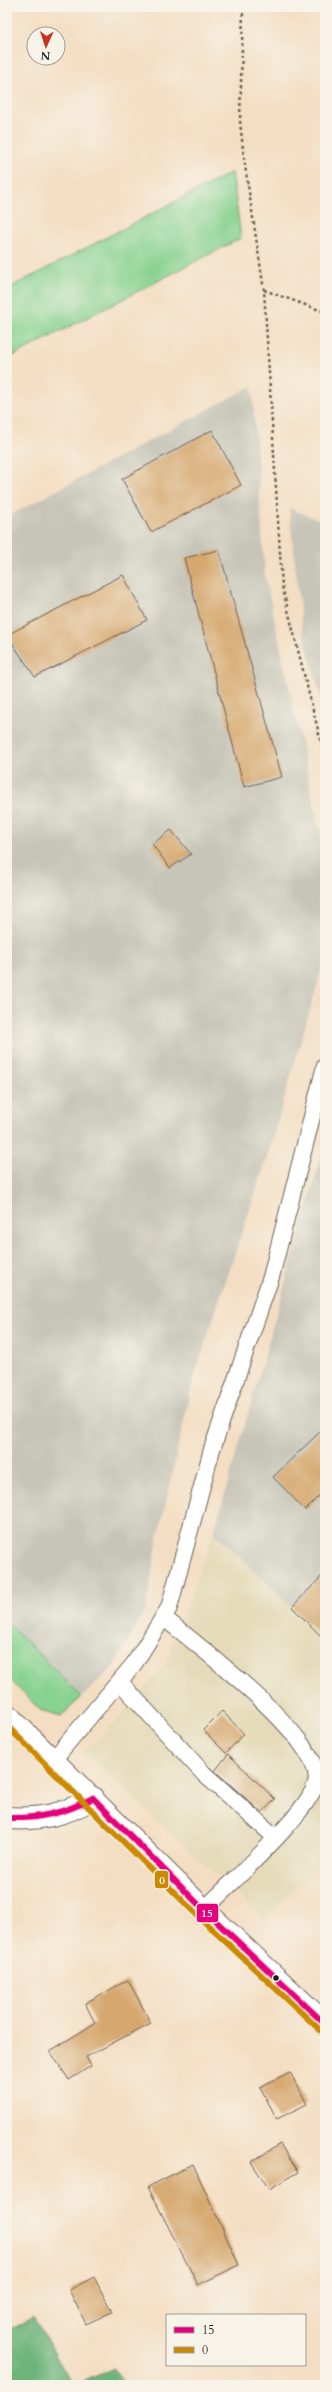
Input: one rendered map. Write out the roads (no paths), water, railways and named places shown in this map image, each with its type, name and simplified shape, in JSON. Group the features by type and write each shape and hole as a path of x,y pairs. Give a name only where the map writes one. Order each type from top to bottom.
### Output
{"street":[{"path":"7,1715 93,1798 204,1910 325,2024"},
{"path":"7,1818 35,1819 63,1814 93,1798"}],"lane":[{"path":"53,1760 134,1664 169,1608 212,1449 271,1277 325,1066"},
{"path":"163,1618 260,1698 302,1744 315,1768 316,1782 312,1793 297,1814 204,1910"},
{"path":"120,1682 204,1774 275,1838"}]}
